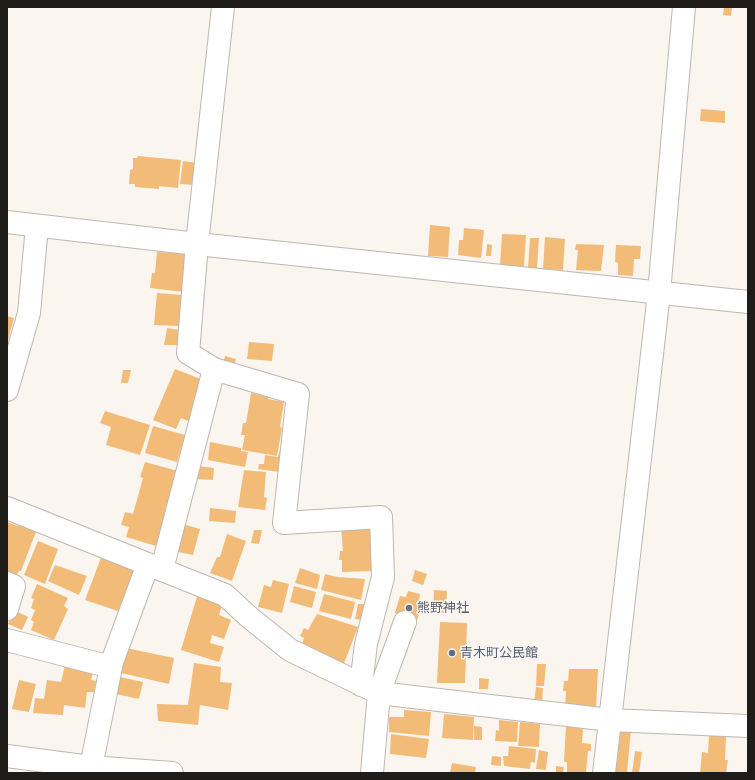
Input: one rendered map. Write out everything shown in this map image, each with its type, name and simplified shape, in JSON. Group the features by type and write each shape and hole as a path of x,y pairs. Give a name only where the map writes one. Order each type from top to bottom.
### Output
{"street":[{"path":"223,7 197,244 188,353 214,369 298,394 284,523 381,516 383,577 366,644 370,689 372,773"},
{"path":"604,773 659,293 684,7"},
{"path":"7,222 197,244 748,302"},
{"path":"7,390 29,313 37,226"},
{"path":"91,767 110,667 155,567 214,369"},
{"path":"7,508 225,595 249,617 290,650 370,689 610,720 748,726"},
{"path":"7,583 14,586 7,608"},
{"path":"370,689 405,622"},
{"path":"7,640 110,667"},
{"path":"7,756 91,767 172,773"}],"building":[{"path":"724,7 732,7 731,16 723,15"},
{"path":"701,109 725,111 725,123 700,121"},
{"path":"138,156 181,160 178,188 159,186 159,189 135,187 135,184 129,184 130,170 133,169 133,158 137,158"},
{"path":"183,161 197,163 194,185 180,184"},
{"path":"430,225 450,227 448,257 428,256"},
{"path":"464,228 484,230 481,258 458,255 459,240 463,240"},
{"path":"502,234 526,235 524,266 500,266"},
{"path":"545,237 565,239 563,270 543,269"},
{"path":"530,238 539,238 537,268 528,268"},
{"path":"487,244 492,245 491,256 486,256"},
{"path":"576,244 604,245 601,271 576,270 578,250 575,250"},
{"path":"616,245 641,246 640,259 634,259 633,276 618,275 618,263 615,262"},
{"path":"157,252 187,254 184,292 150,288 152,273 155,273"},
{"path":"157,293 183,295 180,326 154,325"},
{"path":"7,316 14,318 7,344"},
{"path":"167,328 180,330 179,345 164,345"},
{"path":"249,342 274,344 272,361 247,359"},
{"path":"225,356 236,359 235,364 224,360"},
{"path":"175,369 203,380 191,422 181,418 176,429 153,420"},
{"path":"123,370 131,370 128,383 121,383"},
{"path":"251,393 268,397 268,399 284,402 280,427 282,428 277,456 242,450 245,435 241,435 243,423 246,423"},
{"path":"105,411 150,425 140,455 106,445 111,427 100,423"},
{"path":"153,426 185,435 177,462 145,453"},
{"path":"210,442 241,448 241,451 248,452 245,467 208,460"},
{"path":"279,452 282,453 279,472 258,469 259,464 264,464 265,455 278,457"},
{"path":"145,462 178,471 156,546 126,537 129,527 121,525 125,512 133,514 143,478 140,477"},
{"path":"198,466 214,468 213,480 196,479"},
{"path":"244,470 266,472 264,497 267,498 265,510 238,507"},
{"path":"210,508 236,511 235,523 209,521"},
{"path":"7,522 18,526 20,522 37,529 21,571 19,571 13,581 7,579"},
{"path":"182,524 200,529 193,555 174,551"},
{"path":"341,526 371,526 372,571 342,572 342,560 339,560 340,551 343,551"},
{"path":"254,530 262,530 259,544 251,543"},
{"path":"227,534 246,541 232,581 210,573 217,557 220,557"},
{"path":"38,541 58,549 45,584 24,575"},
{"path":"102,555 135,567 118,611 85,600"},
{"path":"55,565 87,576 79,595 48,581"},
{"path":"300,568 320,575 317,589 295,583"},
{"path":"415,570 427,574 423,585 412,581"},
{"path":"325,574 338,577 365,579 361,600 321,590"},
{"path":"273,580 289,584 282,613 258,607 264,585 271,587"},
{"path":"37,584 68,598 64,606 68,609 54,640 31,630 34,622 31,620 35,610 31,608 34,599 31,598"},
{"path":"294,586 316,592 312,608 290,602"},
{"path":"434,590 447,591 446,613 433,612"},
{"name":"熊野神社","path":"408,591 420,594 419,601 423,603 417,620 395,613 400,596 406,597"},
{"path":"198,593 223,602 219,615 231,620 224,639 212,635 210,643 224,647 219,662 181,650"},
{"path":"324,594 355,602 351,619 319,611"},
{"path":"358,604 366,604 362,620 355,619"},
{"path":"14,610 28,617 22,630 8,624"},
{"path":"317,614 358,627 343,666 302,644 304,638 300,636 304,628 308,630"},
{"name":"青木町公民館","path":"440,622 467,623 465,683 437,683"},
{"path":"126,648 174,658 169,684 121,673"},
{"path":"66,661 94,667 91,680 96,681 94,692 87,692 85,708 64,705 63,715 33,713 35,698 44,699 47,680 61,682"},
{"path":"194,663 221,667 220,682 232,683 228,710 200,705 198,725 158,721 157,704 188,705"},
{"path":"537,664 546,664 544,686 536,686"},
{"path":"569,669 598,669 596,708 565,706 566,691 563,691 564,681 568,681"},
{"path":"120,677 143,682 139,699 116,694"},
{"path":"479,678 489,679 488,689 479,689"},
{"path":"19,680 36,684 29,712 12,709"},
{"path":"536,687 543,688 542,704 534,703"},
{"path":"404,710 431,712 429,736 389,732 389,717 404,717"},
{"path":"444,714 474,717 473,740 442,738"},
{"path":"499,720 518,722 517,742 495,741 496,730 499,731"},
{"path":"520,722 540,724 539,747 518,746"},
{"path":"474,726 482,727 482,740 474,740"},
{"path":"566,726 583,729 582,743 591,744 591,751 588,751 586,772 567,772 567,762 564,762"},
{"path":"618,728 631,729 627,773 610,773"},
{"path":"391,734 429,739 426,758 390,754"},
{"path":"709,735 726,737 725,760 728,760 726,773 700,773 702,752 708,753"},
{"path":"509,746 536,749 535,763 531,762 530,769 504,766 503,756 508,756"},
{"path":"539,750 548,752 546,770 536,769"},
{"path":"635,751 642,752 639,773 632,773"},
{"path":"492,756 501,757 501,766 491,765"},
{"path":"452,763 476,767 475,773 450,773"},
{"path":"556,766 564,767 563,773 556,772"}],"place":[{"name":"熊野神社","path":"409,608"},
{"name":"青木町公民館","path":"452,653"}]}
